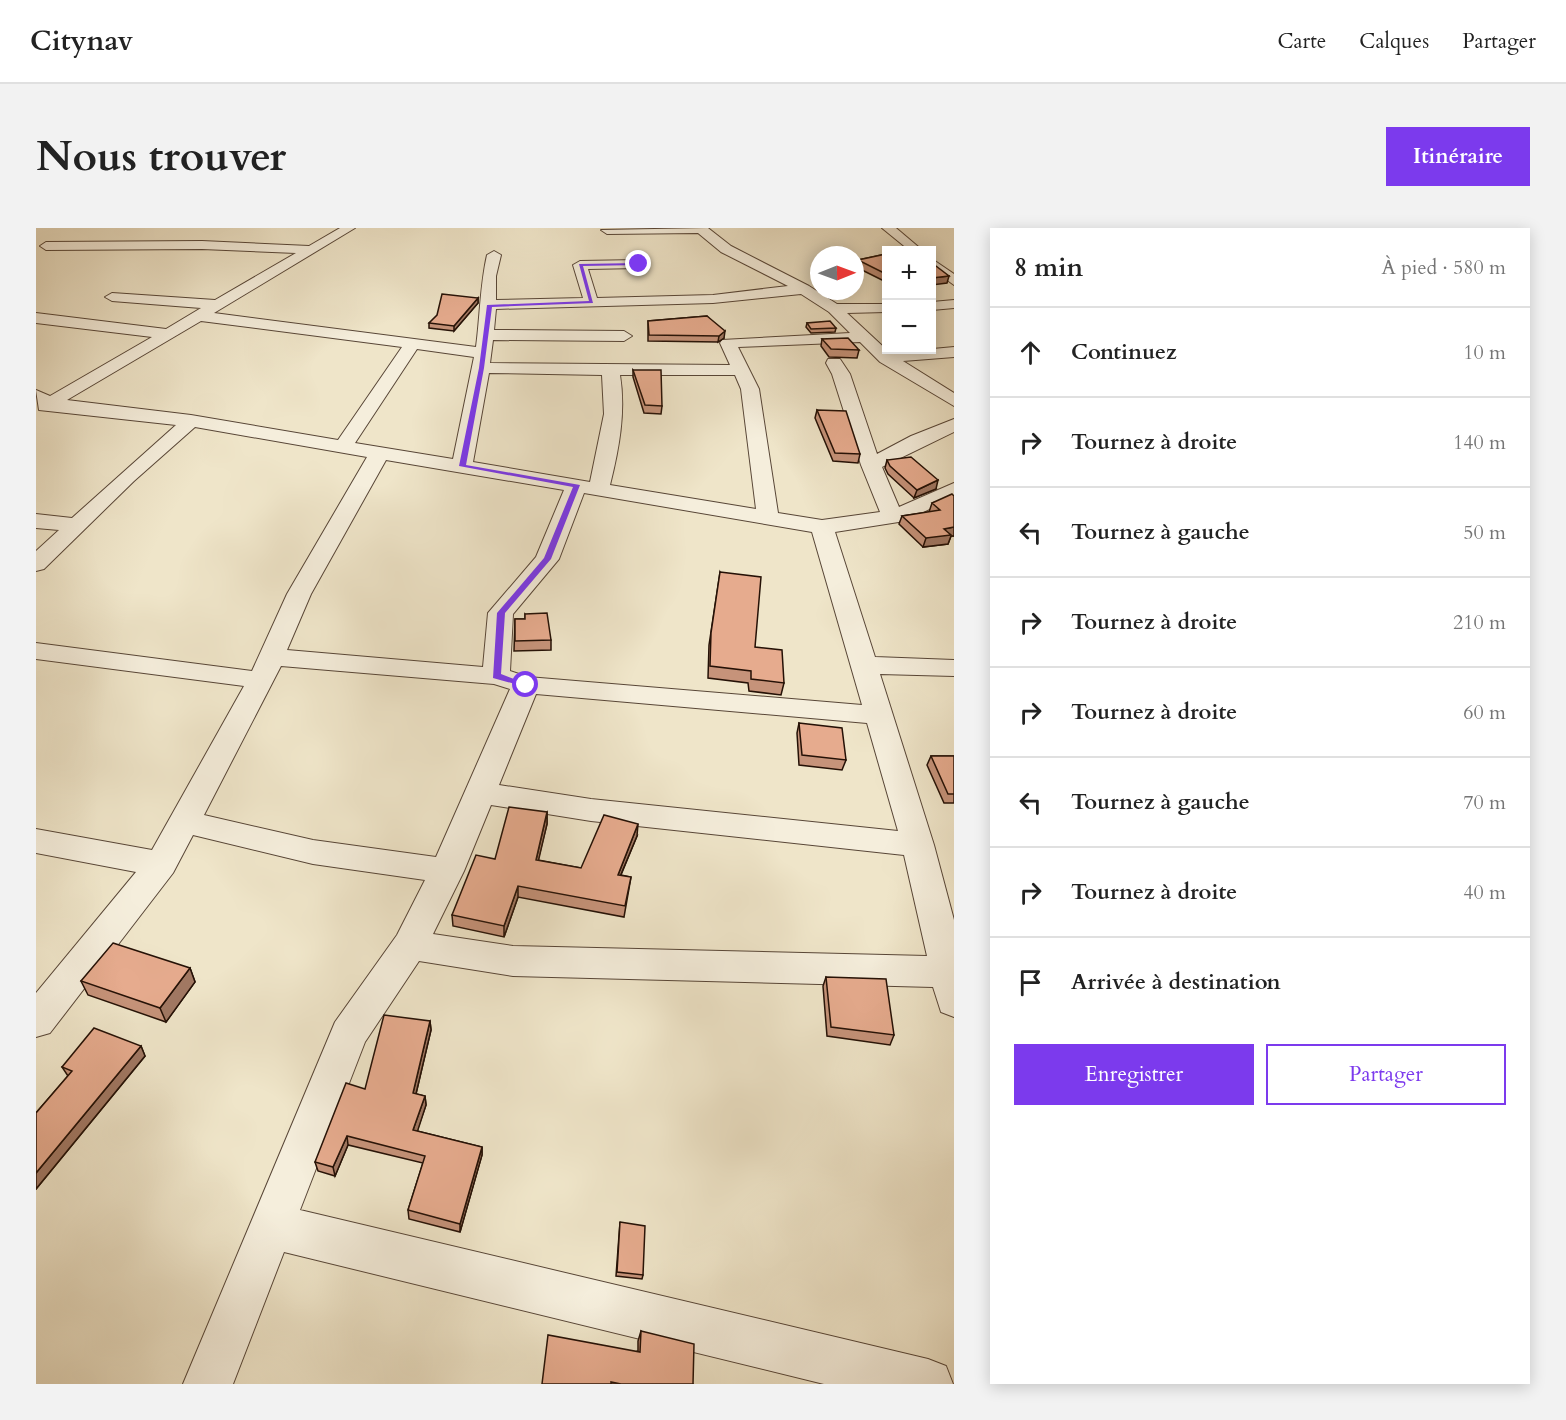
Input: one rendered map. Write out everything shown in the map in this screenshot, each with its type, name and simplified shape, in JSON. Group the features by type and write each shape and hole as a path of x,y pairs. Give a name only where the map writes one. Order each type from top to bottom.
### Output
{"street":[{"path":"888,228 911,246"},
{"path":"607,229 700,229 726,249 804,289 834,309 885,358 954,401"},
{"path":"607,229 643,273 655,301"},
{"path":"41,249 65,230"},
{"path":"316,231 344,230"},
{"path":"41,403 169,334 344,230"},
{"path":"41,249 202,244 309,250"},
{"path":"462,466 482,361 489,305 489,276 494,255"},
{"path":"591,302 580,265 643,273"},
{"path":"942,268 954,281"},
{"path":"489,305 713,299 804,289"},
{"path":"112,297 216,305"},
{"path":"936,306 954,304"},
{"path":"834,309 882,308"},
{"path":"199,316 413,344 482,361 537,370 741,370"},
{"path":"36,318 169,334"},
{"path":"484,335 624,336"},
{"path":"537,335 537,370"},
{"path":"768,518 750,388 728,343 863,337"},
{"path":"343,446 413,344"},
{"path":"885,358 954,352"},
{"path":"834,363 841,374 871,465 893,517"},
{"path":"496,676 501,613 547,559 588,487 613,418 615,390 610,369"},
{"path":"41,403 191,422 343,446 822,527 893,517 954,489"},
{"path":"36,564 191,422"},
{"path":"871,465 918,440 954,425"},
{"path":"36,1021 161,864 266,669 299,594 380,452"},
{"path":"36,521 76,525"},
{"path":"410,945 513,961 952,982 918,844 876,715 866,665 822,527"},
{"path":"36,651 266,669 496,676 526,685 876,715"},
{"path":"866,665 954,668"},
{"path":"208,1384 350,1034 410,945 447,871 526,685"},
{"path":"480,793 591,810 918,844"},
{"path":"184,822 313,852 447,871"},
{"path":"36,841 161,864"},
{"path":"271,1226 928,1384"}],"building":[{"path":"882,255 882,272 864,263 864,259"},
{"path":"936,266 949,276 936,278"},
{"path":"442,294 478,298 454,326 429,323 437,315"},
{"path":"707,316 725,331 719,336 649,335 648,321"},
{"path":"830,321 836,328 811,329 807,323"},
{"path":"848,338 859,350 831,349 822,339"},
{"path":"633,370 661,370 662,406 645,405"},
{"path":"817,410 846,411 860,454 835,453"},
{"path":"911,457 938,480 917,490 890,466 887,460"},
{"path":"952,494 954,496 954,527 944,529 951,535 926,538 902,516 940,510 932,503"},
{"path":"720,572 761,577 755,647 782,650 784,683 751,679 751,671 710,666 711,633"},
{"path":"547,613 551,640 515,641 515,619 525,619 525,614"},
{"path":"799,723 842,728 846,760 802,755"},
{"path":"931,756 954,756 954,794 948,794"},
{"path":"509,807 547,812 536,860 581,868 604,815 638,824 618,875 631,877 625,906 518,886 504,926 452,915 476,855 495,859"},
{"path":"113,943 190,968 160,1008 81,981"},
{"path":"826,977 886,979 894,1035 831,1027"},
{"path":"384,1015 430,1021 413,1093 425,1096 413,1130 482,1147 460,1224 408,1210 425,1156 347,1136 333,1167 315,1162 346,1083 365,1089"},
{"path":"94,1028 141,1046 36,1173 36,1113 72,1071 62,1067"},
{"path":"620,1222 645,1226 643,1275 617,1272"},
{"path":"641,1331 694,1344 693,1384 611,1382 611,1384 542,1384 548,1335 640,1352"}],"route":[{"path":"526,685 496,676 501,613 547,559 577,485 462,466 481,368 489,305 591,302 580,265 639,264"}]}
